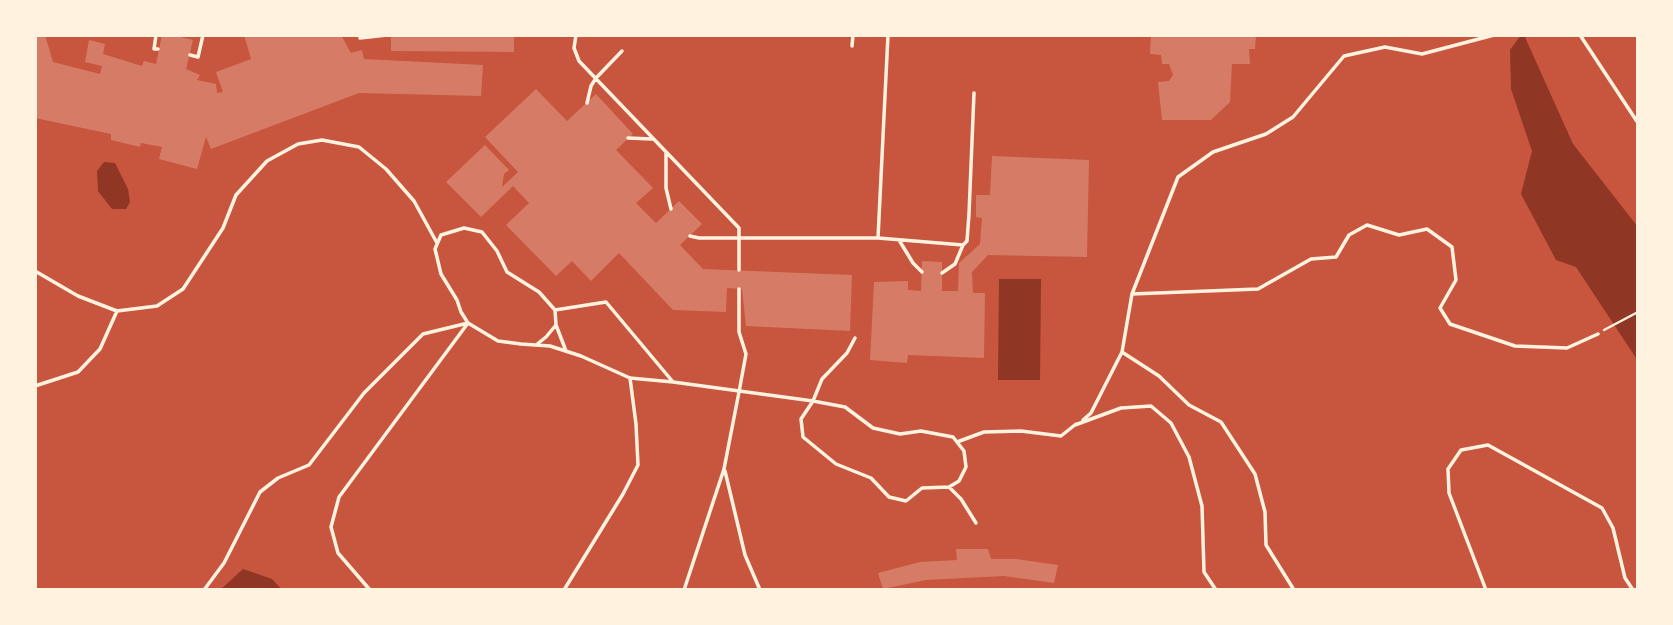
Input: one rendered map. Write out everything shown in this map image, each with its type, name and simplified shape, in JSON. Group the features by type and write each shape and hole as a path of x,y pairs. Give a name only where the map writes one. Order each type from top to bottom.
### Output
{"lane":[{"path":"156,35 154,49 159,49"},
{"path":"190,55 198,57 203,35"},
{"path":"360,38 387,35"},
{"path":"576,35 576,54 596,78 739,228 739,270"},
{"path":"852,46 853,35"},
{"path":"878,238 886,35"},
{"path":"957,442 984,432 1021,431 1061,436 1091,413 1122,352 1132,294 1178,177 1213,152 1266,134 1293,117 1344,56 1385,47 1422,54 1494,35"},
{"path":"1580,35 1638,123"},
{"path":"587,103 596,78 622,51"},
{"path":"942,272 954,264 967,241 974,93"},
{"path":"628,138 654,139"},
{"path":"35,271 78,296 117,311 157,306 183,289 223,228 236,195 267,161 298,144 322,139 359,147 386,169 414,201 438,243"},
{"path":"666,151 666,188 671,209"},
{"path":"1132,294 1258,289 1311,259 1336,257 1349,235 1367,225 1399,235 1427,229 1452,247 1456,280 1440,308 1450,324 1514,346 1567,348 1598,334"},
{"path":"566,351 556,325 555,310 539,292 507,272 497,251 482,232 464,228 441,235 435,250 440,274 468,323 498,341 550,346 631,378 813,401 845,407 873,428 900,434 921,431 953,437 964,451 966,467 958,481 949,487 922,488 906,501 889,497 871,478 836,464 803,437 802,419 813,401 822,379 847,353 855,338"},
{"path":"690,236 878,238 963,245"},
{"path":"900,240 922,271"},
{"path":"684,590 724,469 740,392 746,354 739,332 739,289"},
{"path":"555,310 606,302 673,382"},
{"path":"35,386 78,372 100,349 117,311"},
{"path":"204,590 224,563 260,492 278,478 309,465 364,393 423,334 468,323"},
{"path":"370,590 338,552 331,527 339,497 468,323"},
{"path":"536,345 556,325"},
{"path":"1122,352 1159,376 1189,405 1221,422 1255,474 1265,512 1266,545 1294,590"},
{"path":"564,590 624,494 638,465 631,378"},
{"path":"1075,425 1121,408 1151,406 1171,423 1189,457 1196,481 1202,506 1204,572 1216,590"},
{"path":"1486,590 1449,493 1448,469 1461,450 1488,445 1602,508 1614,528 1625,579 1633,590"},
{"path":"724,469 745,555 760,590"},
{"path":"949,487 961,499 976,523"}],"path":[{"path":"1598,334 1638,312"}],"shaded area":[{"path":"1521,35 1524,35 1573,144 1638,227 1638,361 1576,267 1556,260 1521,194 1532,151 1511,89 1510,50"},
{"path":"104,162 115,163 128,189 130,202 126,209 112,209 98,191 97,171"},
{"path":"999,279 1041,279 1040,380 998,380"},
{"path":"243,569 272,579 282,590 220,590"}],"building":[{"path":"35,35 45,35 53,62 100,74 102,66 85,62 89,40 105,44 103,54 142,66 144,61 156,64 162,35 193,40 186,69 200,75 197,80 216,84 217,93 223,92 216,72 251,59 244,35 341,35 351,53 362,50 364,59 483,65 481,96 359,93 211,149 206,137 197,169 159,159 162,147 141,143 140,147 111,140 111,134 35,118"},
{"path":"391,35 514,35 514,52 391,51"},
{"path":"1151,35 1256,35 1255,49 1249,49 1250,64 1232,64 1230,102 1211,120 1162,120 1158,82 1169,81 1173,75 1169,64 1162,64 1161,55 1150,54"},
{"path":"536,89 567,121 596,94 633,134 616,150 653,188 636,203 656,223 679,201 702,224 680,245 703,269 852,275 850,331 746,326 742,289 727,288 726,312 673,310 619,253 591,281 572,261 556,276 506,225 529,203 513,186 481,217 446,182 485,145 509,170 504,174 502,187 518,172 485,137"},
{"path":"992,156 1089,160 1087,257 988,255 972,272 973,293 985,293 984,358 908,355 907,363 870,360 874,282 908,281 908,290 921,291 922,261 942,262 942,291 958,291 959,263 980,244 982,218 976,217 976,195 990,195"},
{"path":"956,549 988,549 991,559 1016,559 1058,565 1054,583 1004,576 926,580 883,589 878,573 920,562 957,560"}]}
